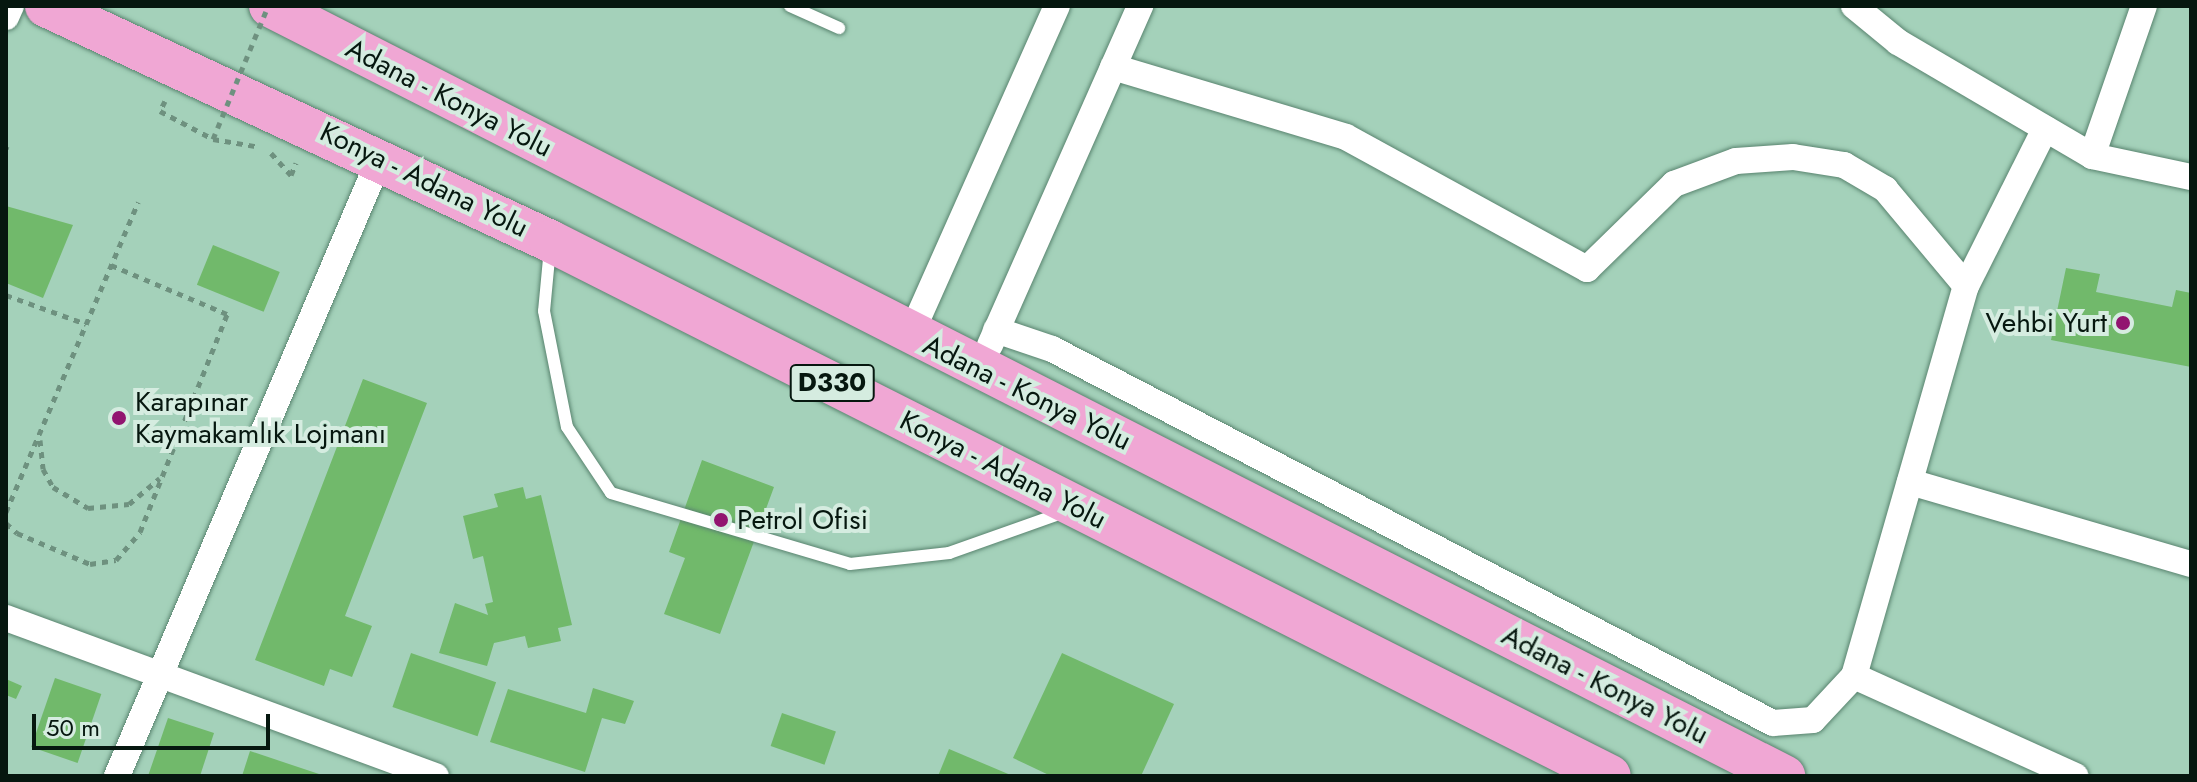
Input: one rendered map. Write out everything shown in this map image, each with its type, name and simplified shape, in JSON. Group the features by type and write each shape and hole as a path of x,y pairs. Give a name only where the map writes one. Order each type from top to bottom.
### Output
{"highway":[{"name":"Konya - Adana Yolu","path":"46,6 380,158 550,241 1610,776"},
{"name":"Adana - Konya Yolu","path":"269,6 910,336 988,349 1784,776"}],"street":[{"path":"6,17 11,6"},
{"path":"910,336 1057,6"},
{"path":"1140,6 988,349 1052,349 1773,723 1813,720 1854,676 1966,286 2045,129"},
{"path":"1854,6 1898,42 2092,156 2191,177"},
{"path":"2092,156 2144,6"},
{"path":"1113,67 1346,137 1587,269 1674,184 1736,161 1793,157 1844,165 1885,189 1966,286"},
{"path":"117,776 380,158"},
{"path":"1910,482 2191,564"},
{"path":"6,618 436,776"},
{"path":"1854,676 2075,776"}],"lane":[{"path":"790,6 839,28"},
{"path":"550,241 544,311 567,427 611,493 850,564 949,553 1077,508"}],"path":[{"path":"213,139 269,6"},
{"path":"160,111 213,139 267,148 291,175"},
{"path":"6,512 138,202"},
{"path":"6,523 12,531 76,559 105,563 135,544 163,476 227,314 111,265"},
{"path":"6,295 86,324"},
{"path":"41,431 41,459 53,487 88,508 129,504 163,476"}],"building":[{"path":"6,206 73,225 43,298 6,283"},
{"path":"213,245 280,272 264,312 197,285"},
{"name":"Vehbi Yurt","path":"2066,268 2100,274 2096,292 2172,307 2176,290 2191,293 2191,367 2051,340"},
{"path":"363,379 427,403 345,616 372,626 352,677 330,669 324,686 255,660"},
{"name":"Petrol Ofisi","path":"702,460 774,487 720,634 664,614 685,558 669,552"},
{"path":"523,487 526,499 541,495 572,625 558,628 561,641 528,648 525,636 494,643 487,666 439,653 455,603 488,615 485,604 493,602 483,556 473,559 463,516 498,507 494,494"},
{"path":"411,653 496,682 478,736 392,707"},
{"path":"1062,653 1174,704 1141,776 1051,776 1013,758"},
{"path":"55,678 101,694 78,763 31,747"},
{"path":"6,679 22,686 16,699 6,695"},
{"path":"593,688 634,701 625,724 602,718 585,772 490,742 508,689 586,713"},
{"path":"782,713 836,732 824,765 771,746"},
{"path":"168,718 214,733 200,776 148,776"},
{"path":"949,749 1013,776 938,776"},
{"path":"250,751 322,775 322,776 242,776"}],"place":[{"name":"Vehbi Yurt","path":"2123,323"},
{"name":"Karapınar Kaymakamlık Lojmanı","path":"119,418"},
{"name":"Petrol Ofisi","path":"721,520"}]}
